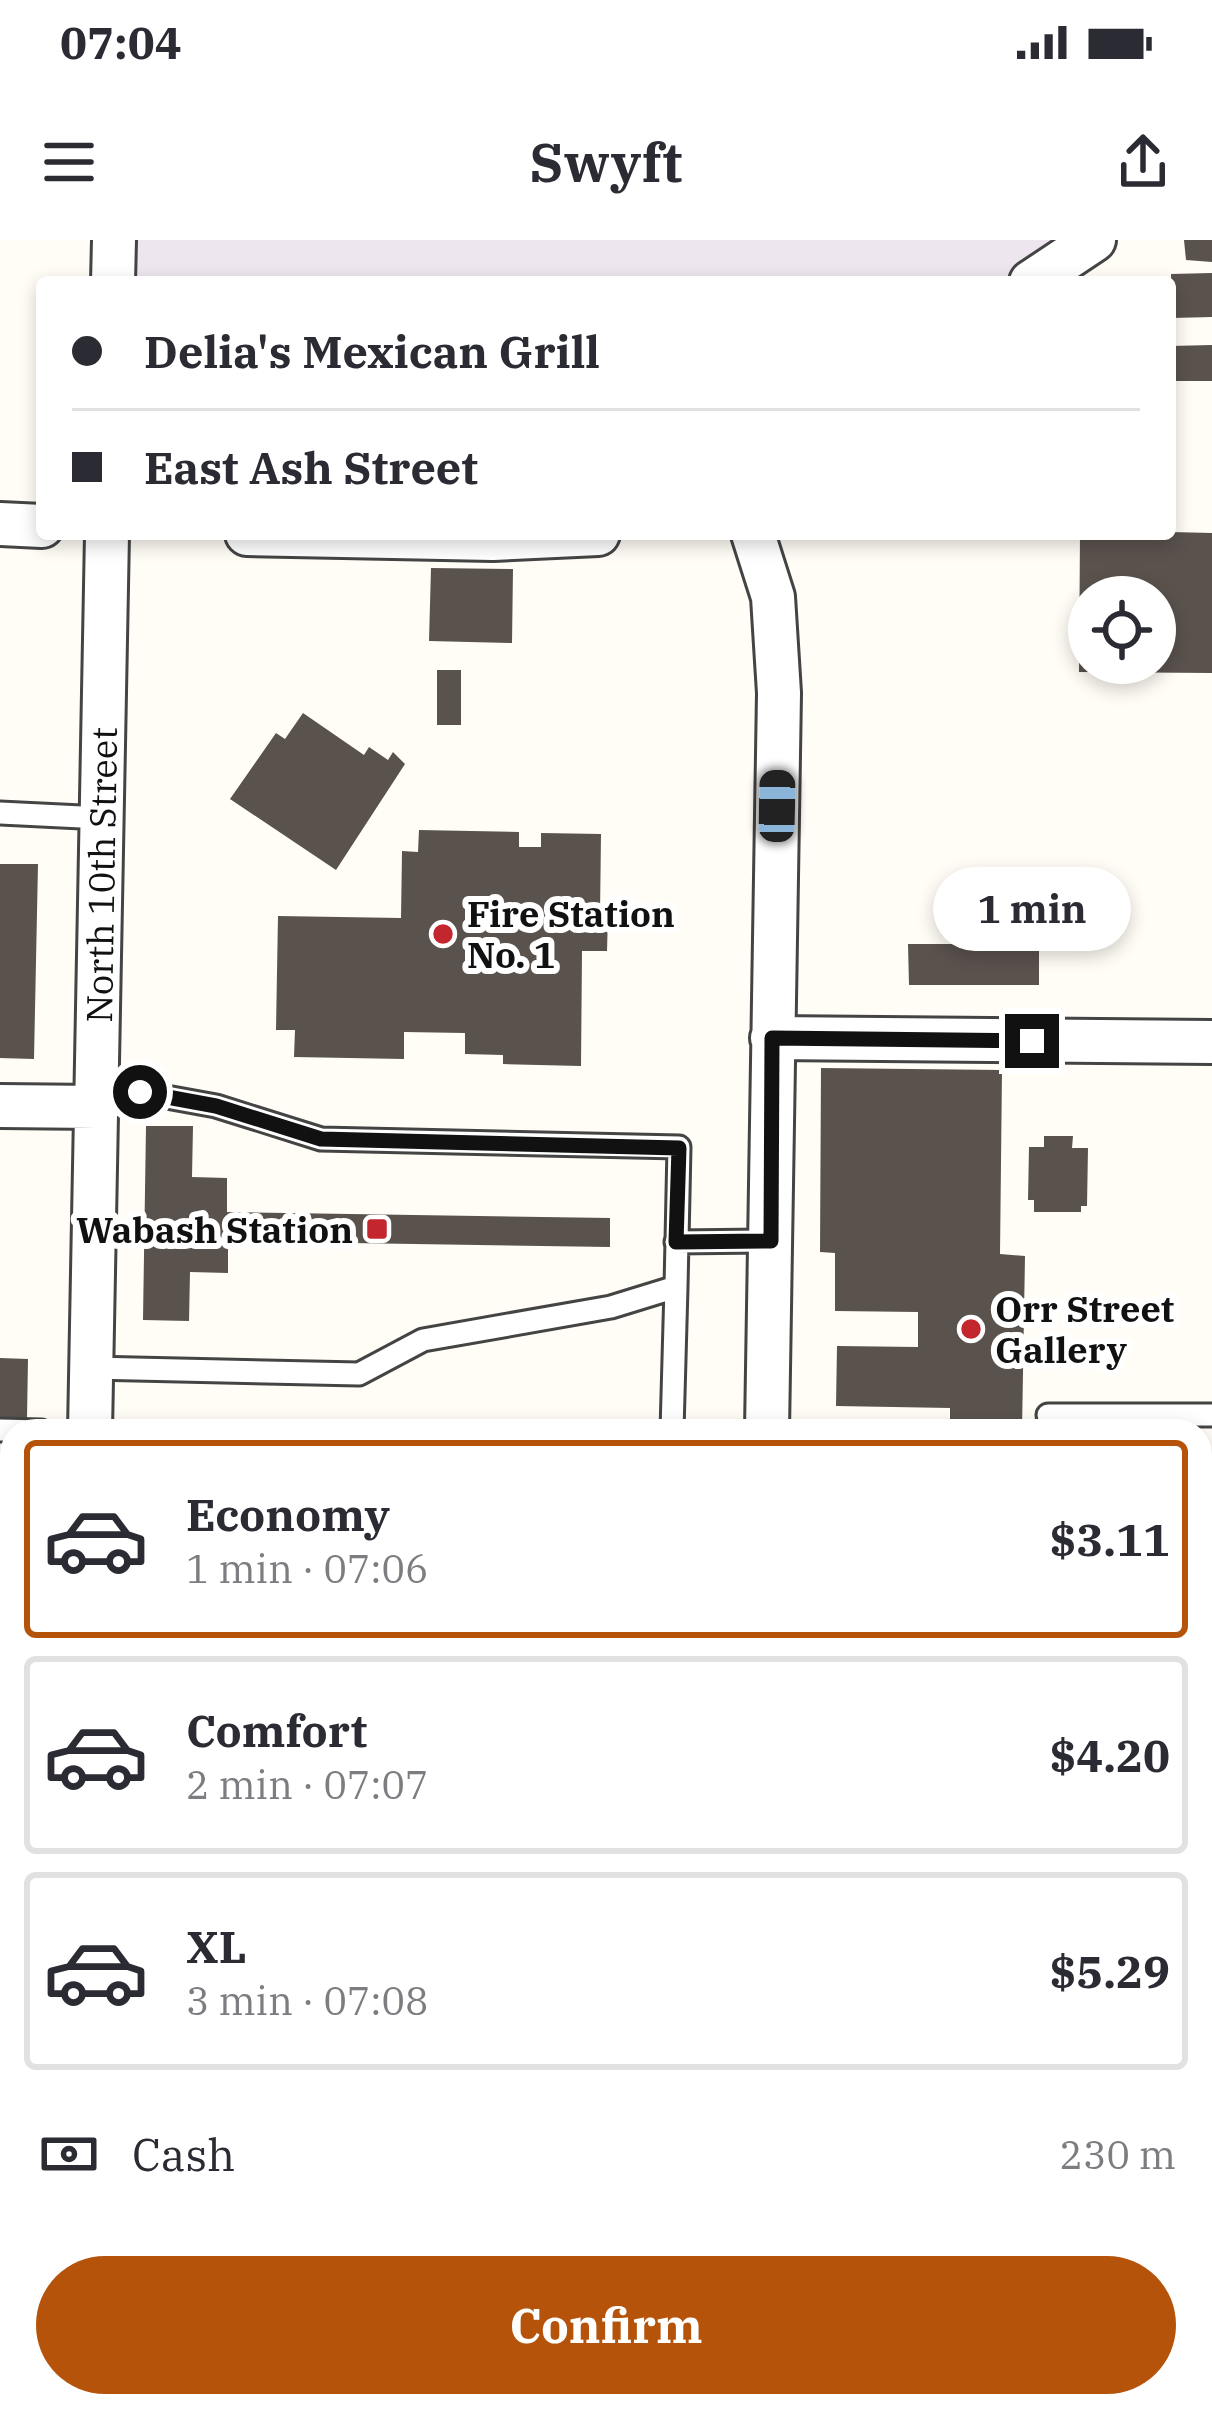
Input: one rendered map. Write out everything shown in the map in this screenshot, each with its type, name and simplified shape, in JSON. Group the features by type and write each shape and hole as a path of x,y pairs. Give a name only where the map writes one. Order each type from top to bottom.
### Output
{"street":[{"path":"113,276 114,240"},
{"path":"1040,276 1094,240"},
{"path":"0,524 36,526"},
{"name":"North 10th Street","path":"90,1419 107,540"},
{"path":"755,540 773,597 779,693 766,1419"},
{"path":"772,1038 1212,1042"},
{"path":"0,1106 98,1107"}],"lane":[{"path":"0,813 102,818"},
{"path":"98,1107 140,1092 216,1106 321,1139 679,1148 672,1419"},
{"path":"676,1242 771,1241"},
{"path":"92,1368 359,1374 423,1340 611,1307 676,1287"},
{"path":"1048,1414 1212,1415"}],"shaded area":[{"path":"114,240 1094,240 1040,276 113,276"}],"building":[{"path":"1184,240 1212,240 1212,262 1186,260"},
{"path":"1212,273 1212,317 1176,318 1176,276 1171,274"},
{"path":"1212,345 1212,381 1176,381 1176,346"},
{"path":"1176,532 1212,533 1212,673 1176,673 1176,576 1080,576 1080,540 1176,540"},
{"path":"431,568 513,569 512,643 429,641"},
{"path":"437,670 461,670 461,725 437,725"},
{"path":"303,713 364,755 369,747 388,760 393,752 405,764 336,870 230,799 276,733 285,739"},
{"name":"Fire Station No. 1","path":"419,830 519,832 519,847 541,847 541,833 601,834 600,914 608,914 607,951 582,951 581,1066 503,1064 503,1055 465,1054 465,1033 404,1032 404,1059 294,1057 295,1030 276,1030 278,916 401,918 402,851 418,852"},
{"path":"0,864 38,864 34,1059 0,1058"},
{"path":"908,944 1039,944 1039,985 909,985"},
{"path":"821,1068 1002,1070 1000,1254 1025,1256 1022,1419 950,1419 950,1408 836,1406 837,1346 918,1347 918,1312 835,1311 835,1253 820,1252"},
{"name":"Wabash Station","path":"146,1126 193,1126 192,1177 227,1178 227,1212 610,1218 610,1247 228,1241 228,1273 190,1272 189,1321 143,1320"},
{"path":"1044,1136 1073,1136 1072,1148 1088,1148 1087,1206 1081,1206 1081,1212 1034,1212 1034,1200 1028,1200 1029,1147 1044,1147"},
{"path":"0,1358 28,1359 27,1418 0,1417"}],"place":[{"name":"Fire Station No. 1","path":"443,934"},
{"name":"Wabash Station","path":"377,1229"},
{"name":"Orr Street Gallery","path":"971,1329"}],"route":[{"path":"140,1092 216,1106 321,1139 679,1148 676,1242 771,1241 772,1038 1032,1041"}]}
